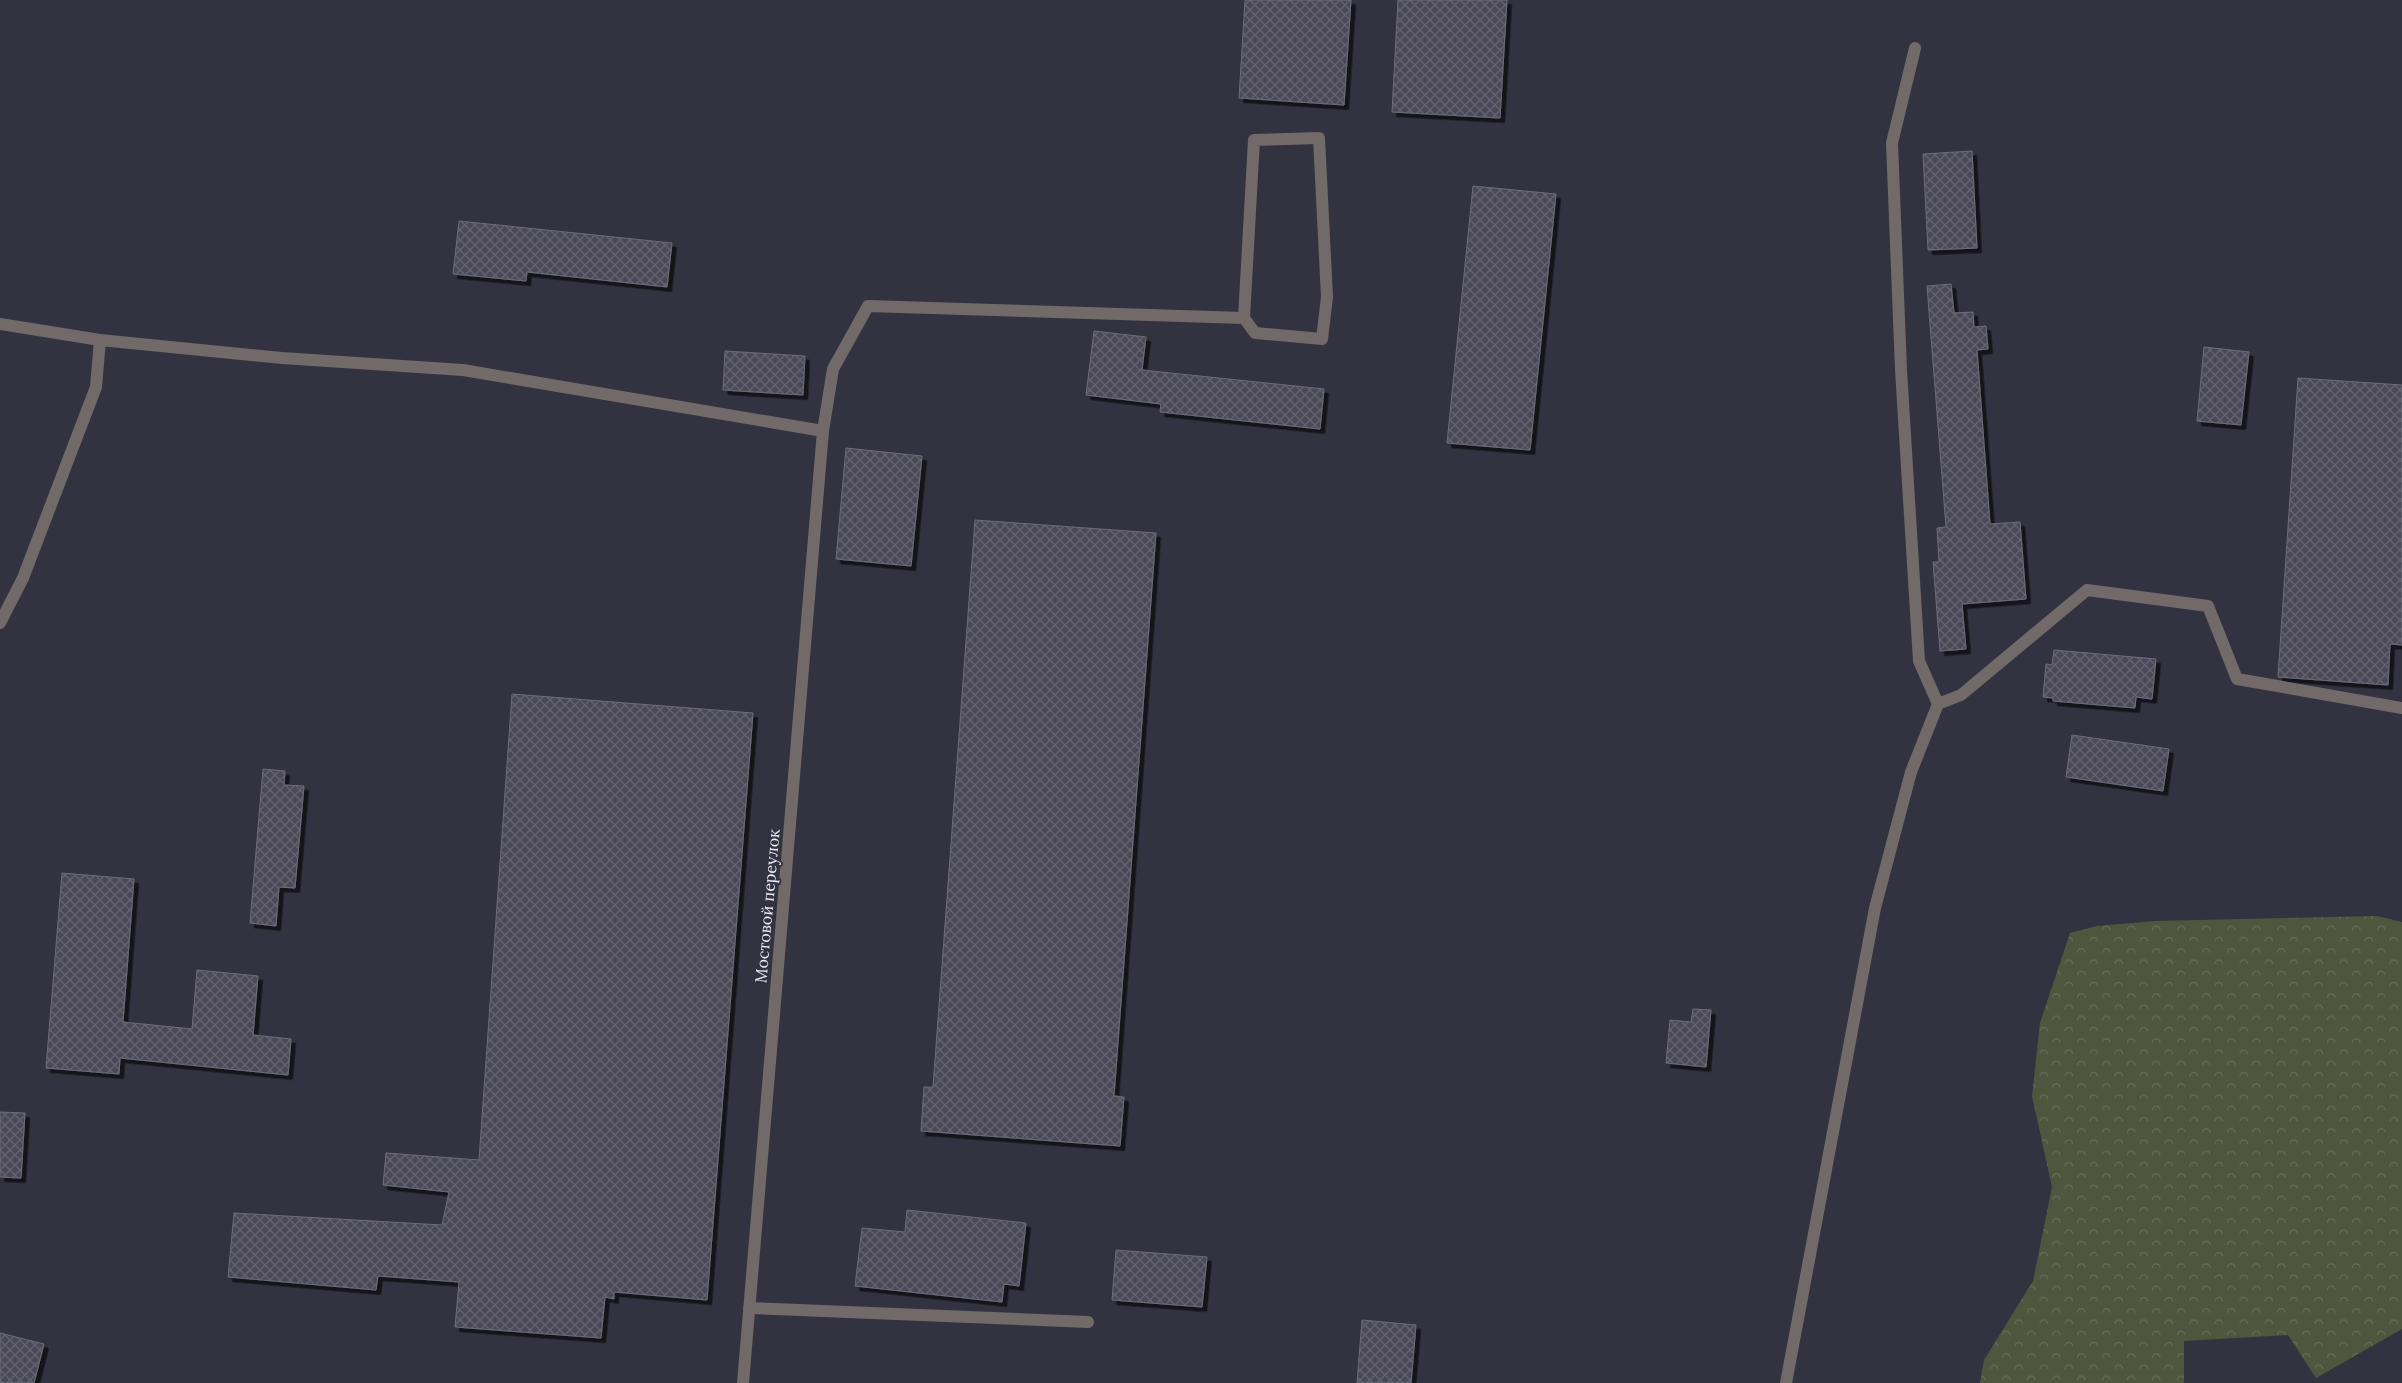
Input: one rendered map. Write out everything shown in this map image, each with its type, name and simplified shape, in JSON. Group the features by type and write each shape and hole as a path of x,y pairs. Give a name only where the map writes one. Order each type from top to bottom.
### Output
{"street":[{"path":"1786,1383 1876,908 1911,772 1938,704 1919,662 1902,380 1892,143 1915,48"},
{"path":"1318,138 1326,297 1322,339 1255,332 1244,318 1254,140 1318,138"},
{"name":"Мостовой переулок","path":"743,1383 823,431 833,369 868,306 1244,318"},
{"path":"0,324 100,340 282,358 463,370 823,431"},
{"path":"0,623 23,578 96,387 100,340"},
{"path":"1938,704 1961,695 2087,590 2208,606 2237,680 2402,708"},
{"path":"749,1308 1088,1322"}],"green space":[{"path":"2377,916 2402,922 2402,1329 2316,1378 2288,1335 2184,1341 2184,1383 1980,1383 1984,1360 2033,1281 2052,1187 2032,1096 2040,1023 2070,933 2097,926 2156,921"}],"building":[{"path":"1245,0 1351,0 1344,105 1239,98"},
{"path":"1398,0 1507,0 1500,118 1392,112"},
{"path":"1972,151 1977,248 1928,250 1923,154"},
{"path":"1473,186 1556,194 1530,450 1447,443"},
{"path":"459,221 672,243 667,287 527,272 526,281 453,274"},
{"path":"1951,284 1954,313 1973,312 1974,327 1986,326 1988,349 1977,350 1990,524 2020,522 2026,599 1962,604 1966,649 1940,651 1933,562 1939,562 1937,528 1946,527 1927,286"},
{"path":"1094,331 1146,337 1142,370 1324,389 1320,429 1160,412 1161,404 1086,395"},
{"path":"2204,347 2249,352 2241,425 2197,421"},
{"path":"725,351 805,356 803,395 723,390"},
{"path":"2298,378 2402,385 2402,645 2390,644 2388,685 2278,677"},
{"path":"846,448 922,456 911,566 836,559"},
{"path":"975,520 1156,533 1114,1096 1124,1097 1120,1146 921,1131 924,1087 933,1087"},
{"path":"2054,650 2156,659 2152,699 2136,697 2135,708 2053,701 2053,698 2043,697 2046,664 2052,665"},
{"path":"512,694 753,713 707,1300 614,1292 614,1299 605,1297 601,1338 455,1327 459,1282 378,1276 376,1290 228,1277 234,1213 442,1225 449,1192 383,1185 386,1153 479,1160"},
{"path":"2072,735 2169,749 2163,791 2066,777"},
{"path":"263,769 285,771 284,785 304,786 295,888 279,887 276,926 250,923"},
{"path":"62,873 134,879 123,1022 192,1029 197,970 258,976 253,1035 291,1039 288,1075 120,1058 119,1074 46,1068"},
{"path":"1693,1009 1711,1010 1706,1067 1666,1063 1670,1020 1691,1022"},
{"path":"0,1112 25,1113 21,1178 0,1177"},
{"path":"907,1210 1026,1223 1019,1286 1004,1284 1002,1302 855,1286 862,1228 905,1232"},
{"path":"1116,1250 1207,1257 1202,1307 1112,1300"},
{"path":"1362,1320 1416,1325 1411,1383 1357,1383"},
{"path":"0,1333 44,1344 34,1383 0,1383"}]}
